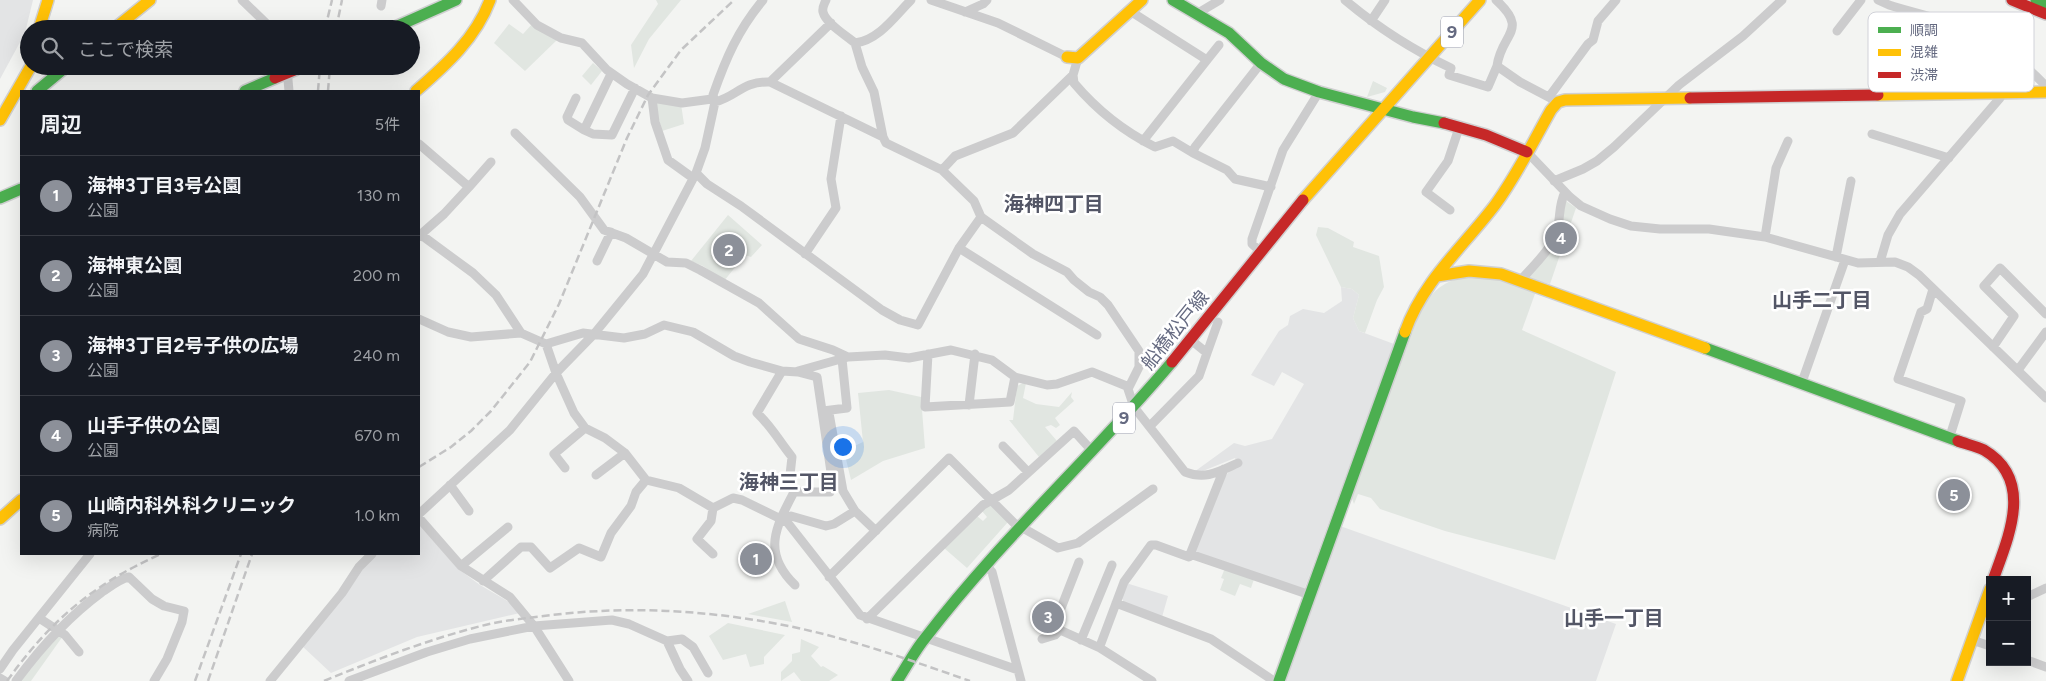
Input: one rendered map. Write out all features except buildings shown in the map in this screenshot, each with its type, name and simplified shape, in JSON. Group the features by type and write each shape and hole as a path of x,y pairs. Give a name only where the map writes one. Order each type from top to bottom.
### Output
{"main road":[{"path":"42,20 48,0"},
{"path":"50,20 56,0"},
{"path":"125,20 150,0"},
{"path":"410,20 456,0"},
{"path":"418,90 470,36 483,17 490,0"},
{"path":"1073,57 1142,0"},
{"path":"1173,0 1229,33 1261,63 1284,79 1318,92 1381,110 1413,117 1428,118 1513,145 1527,152"},
{"name":"船橋松戸線","path":"897,681 925,638 984,564 1093,452 1134,406 1191,340 1301,202 1480,0"},
{"path":"2012,0 2046,14"},
{"path":"2036,0 2046,4"},
{"path":"0,120 23,75"},
{"path":"38,90 57,75"},
{"path":"247,90 281,75"},
{"path":"0,105 16,92"},
{"path":"1278,681 1409,319 1419,298 1495,205 1527,152 1550,110 1553,100 2046,92"},
{"path":"0,198 17,190"},
{"path":"1437,276 1469,270 1482,270 1520,281 1802,382 1984,450 2003,466 2013,486 2016,508 1994,576"},
{"path":"0,519 20,501"},
{"path":"1957,681 1972,640 1985,616"}],"street":[{"path":"242,0 263,20"},
{"path":"513,0 537,25 561,38 582,43 612,74 652,98 682,103 726,99 741,87 751,83 770,82 883,137"},
{"path":"420,513 510,430 556,374 594,334 629,292 654,255 694,176 705,148 721,72 738,34 763,0"},
{"path":"855,43 865,42 877,34 912,0"},
{"path":"931,0 1015,30 1073,57 1074,83 1083,94 1143,141 1155,147 1173,140 1193,153 1227,170 1236,178 1270,187"},
{"path":"965,12 983,4 987,0"},
{"path":"1198,13 1220,0"},
{"path":"1344,0 1371,21 1429,58 1451,68 1449,75 1488,88 1496,66 1498,53 1513,29 1513,22 1506,10 1496,0"},
{"path":"1371,21 1385,0"},
{"path":"1496,66 1553,100 1588,44 1593,40 1598,21 1616,0"},
{"path":"1554,181 1583,170 1597,161 1704,65 1743,36 1782,0"},
{"path":"1837,32 1861,0"},
{"path":"1878,0 1910,12"},
{"path":"824,4 823,13 831,23 855,43 862,68 874,92 883,137 886,143 942,170 974,201 981,216 1033,254 1067,272 1082,286 1100,297 1108,305 1139,351 1139,367 1129,386 1130,397 1134,406 1184,472 1200,476 1238,464"},
{"path":"1130,11 1207,60"},
{"path":"770,82 831,23"},
{"path":"1143,141 1219,45"},
{"path":"1193,153 1261,63"},
{"path":"584,130 612,74"},
{"path":"289,90 294,75"},
{"path":"942,170 955,156 1013,133 1074,75"},
{"path":"2034,75 2046,86"},
{"path":"576,98 566,117 593,134 612,135 635,88"},
{"path":"1261,252 1252,244 1252,239 1283,150 1318,92"},
{"path":"1880,262 1888,235 1900,214 2000,98 2000,93"},
{"path":"652,98 655,122 668,160 741,206 882,310 900,320 918,325 959,248 981,216"},
{"path":"805,254 836,208 831,179 841,116"},
{"path":"1450,210 1426,192 1448,161 1459,128"},
{"path":"515,133 580,197 604,230 626,238 667,262 686,264 700,270 760,303 799,339 833,350 845,358"},
{"path":"1872,134 1949,158"},
{"path":"1765,237 1776,168 1788,141"},
{"path":"420,145 469,187"},
{"path":"1527,152 1581,206 1631,226 1660,229 1709,229 1765,237 1858,263 1895,262 1908,267 1934,289 2046,398"},
{"path":"420,235 444,214 491,162"},
{"path":"1802,382 1840,258 1851,181"},
{"path":"1520,281 1550,245 1557,232 1560,203 1565,192"},
{"path":"597,261 612,232"},
{"path":"420,236 424,237 473,273 496,295 520,333"},
{"path":"959,248 1098,335"},
{"path":"1993,346 2014,316 1984,286 2000,268 2046,314"},
{"path":"1934,289 1927,309 1921,312 1898,379 1961,401 1950,436"},
{"path":"420,319 448,332 471,337 520,333 546,344 583,333 624,338 645,334 664,325 692,332 734,356 782,372 798,372 817,377 841,485 854,511 876,531"},
{"path":"1150,426 1199,376 1218,322"},
{"path":"2018,370 2046,332"},
{"path":"1191,340 1207,352"},
{"path":"546,344 556,374 574,413 585,428 605,438 625,454 646,480 679,488 713,508"},
{"path":"798,372 845,358 886,355 909,358 951,350 975,354 992,360 1015,377 1047,385 1058,384 1092,372 1129,386"},
{"path":"928,354 925,407 1010,402 1015,377"},
{"path":"969,405 975,354"},
{"path":"825,410 847,408 845,358"},
{"path":"782,372 757,413 771,425 779,442 792,457 790,484 794,492"},
{"path":"794,492 830,492 831,472 825,410"},
{"path":"565,468 554,454 585,428"},
{"path":"867,618 983,505 1009,490 1074,431 1093,452"},
{"path":"1003,446 1028,472"},
{"path":"596,475 625,454"},
{"path":"829,577 950,458 1020,527 1058,548 1072,545 1153,489"},
{"path":"1100,648 1124,582 1151,545 1156,545 1189,557 1224,469"},
{"path":"484,581 522,548 527,546 550,568 579,548 601,556 611,533 631,506 636,492 646,480"},
{"path":"450,485 469,511"},
{"path":"794,492 780,519 774,547 776,559 782,573 795,585"},
{"path":"713,508 733,498 742,500 787,522 860,615 1018,670"},
{"path":"713,508 711,521 697,539 713,554"},
{"path":"780,519 791,516 826,526 834,524 854,511"},
{"path":"420,519 461,566 510,597 534,626 569,681"},
{"path":"461,566 508,527"},
{"path":"1190,554 1310,595"},
{"path":"0,669 89,555"},
{"path":"270,681 342,594 359,567 371,555"},
{"path":"1079,562 1056,621 1060,630 1100,648 1152,681"},
{"path":"984,564 992,572 1020,681"},
{"path":"1081,640 1112,565"},
{"path":"16,681 44,643 89,602 126,577 131,577 152,599 164,606 184,611 182,622 167,660 154,681"},
{"path":"2031,595 2046,588"},
{"path":"1116,603 1212,639 1274,681"},
{"path":"39,618 65,635 79,652"},
{"path":"349,681 427,652 470,639 534,626 612,620 629,624 668,641 682,639 691,645 708,673"},
{"path":"1042,639 1055,635 1060,630"},
{"path":"1972,640 1986,645"},
{"path":"668,641 680,669 688,681"},
{"path":"2031,661 2046,667"},
{"path":"0,678 5,681"}],"shaded area":[{"path":"0,0 33,0 28,20 20,20 20,42 0,79"},
{"path":"656,0 681,0 649,39 634,68 631,45 658,4"},
{"path":"533,23 558,39 525,71 494,43 509,24 523,34"},
{"path":"593,63 602,71 591,85 582,76"},
{"path":"1373,81 1387,88 1385,92 1367,97"},
{"path":"654,101 681,104 684,124 662,131"},
{"path":"1566,201 1576,208 1550,284 1527,278 1553,245 1563,203"},
{"path":"728,215 762,245 751,257 745,255 724,281 703,266 691,261"},
{"path":"1318,227 1328,228 1354,242 1353,247 1379,256 1384,287 1377,300 1365,333 1359,331 1353,318 1359,295 1352,289 1341,287 1316,235"},
{"path":"1478,274 1488,275 1536,291 1522,330 1616,372 1555,560 1445,531 1380,509 1371,498 1358,494 1354,504 1351,496 1421,309 1433,293 1445,284 1459,278"},
{"path":"1341,287 1352,289 1359,295 1353,318 1359,331 1394,344 1304,590 1196,553 1194,548 1224,478 1231,469 1238,465 1235,458 1198,473 1194,472 1234,443 1245,446 1272,439 1304,384 1282,372 1274,386 1251,375 1279,331 1288,325 1290,316 1303,309 1324,313 1342,301"},
{"path":"1026,383 1023,398 1036,404 1059,407 1072,392 1071,397 1074,401 1055,418 1060,425 1056,428 1051,425 1045,427 1057,441 1039,457 1009,420 1013,420 1017,386"},
{"path":"889,390 921,397 925,448 883,461 851,480 844,451 863,442 858,393"},
{"path":"987,506 992,506 1008,522 967,568 944,548 977,516 983,521 987,517 982,511"},
{"path":"420,524 457,568 480,585 511,603 520,613 417,637 331,673 301,645 374,555 420,555"},
{"path":"1340,526 1616,624 1596,681 1286,681"},
{"path":"771,548 771,554 755,566 746,565 749,552"},
{"path":"1225,568 1254,579 1251,588 1240,584 1235,596 1220,590 1224,579 1221,578"},
{"path":"1126,583 1168,596 1162,617 1124,603 1121,596"},
{"path":"785,601 792,622 748,614"},
{"path":"728,623 785,635 764,657 764,664 750,667 746,654 723,660 709,636"},
{"path":"60,633 63,636 31,681 20,681"},
{"path":"801,639 819,647 811,656 821,667 823,666 838,675 829,681 801,681 794,672 781,681 781,672 792,661 792,654 800,652"}],"railway":[{"path":"327,20 332,0"},
{"path":"338,20 342,0"},
{"path":"420,466 451,447 471,431 491,411 530,362 559,304 627,138 648,95 681,50 734,0"},
{"path":"318,90 319,75"},
{"path":"328,90 329,75"},
{"path":"7,681 40,640 75,606 114,578 159,555"},
{"path":"195,681 241,555"},
{"path":"208,681 252,555"},
{"path":"324,681 421,644 490,624 580,612 637,610 722,615 802,629 875,649 970,681"}],"traffic: fast":[{"path":"411,20 456,0"},
{"path":"1173,0 1229,33 1261,63 1284,79 1319,92 1413,117 1444,123"},
{"path":"2036,0 2046,4"},
{"path":"38,90 56,75"},
{"path":"247,90 275,78"},
{"path":"0,198 20,189"},
{"path":"1279,681 1405,332"},
{"path":"1705,348 1958,441"},
{"path":"897,681 922,642 985,566 1111,431 1172,362"}],"traffic: slow":[{"path":"42,20 48,0"},
{"path":"125,20 150,0"},
{"path":"417,90 449,61 468,39 477,27 490,0"},
{"path":"1067,57 1078,58 1142,0"},
{"path":"1303,200 1480,0"},
{"path":"0,120 26,75"},
{"path":"1878,95 2046,92"},
{"path":"1405,332 1422,297 1433,280 1503,194 1551,110 1558,102 1565,100 1690,98"},
{"path":"1437,276 1469,271 1501,274 1705,348"},
{"path":"0,519 20,501"},
{"path":"1957,681 1986,600"}],"traffic: jam":[{"path":"2012,0 2046,14"},
{"path":"275,78 282,75"},
{"path":"1690,98 1878,95"},
{"path":"1444,123 1486,135 1527,152"},
{"path":"1172,362 1303,200"},
{"path":"1958,441 1984,450 2000,462 2009,477 2013,493 2013,510 2005,546 1994,576"}],"place":[{"name":"山手子供の公園","path":"1561,238"},
{"name":"海神東公園","path":"729,250"},
{"name":"山崎内科外科クリニック","path":"1954,495"},
{"name":"海神3丁目3号公園","path":"756,559"},
{"name":"海神3丁目2号子供の広場","path":"1048,617"}],"district":[{"name":"海神四丁目","path":"1054,204"},
{"name":"山手二丁目","path":"1822,300"},
{"name":"海神三丁目","path":"789,482"},
{"name":"山手一丁目","path":"1614,618"}]}
